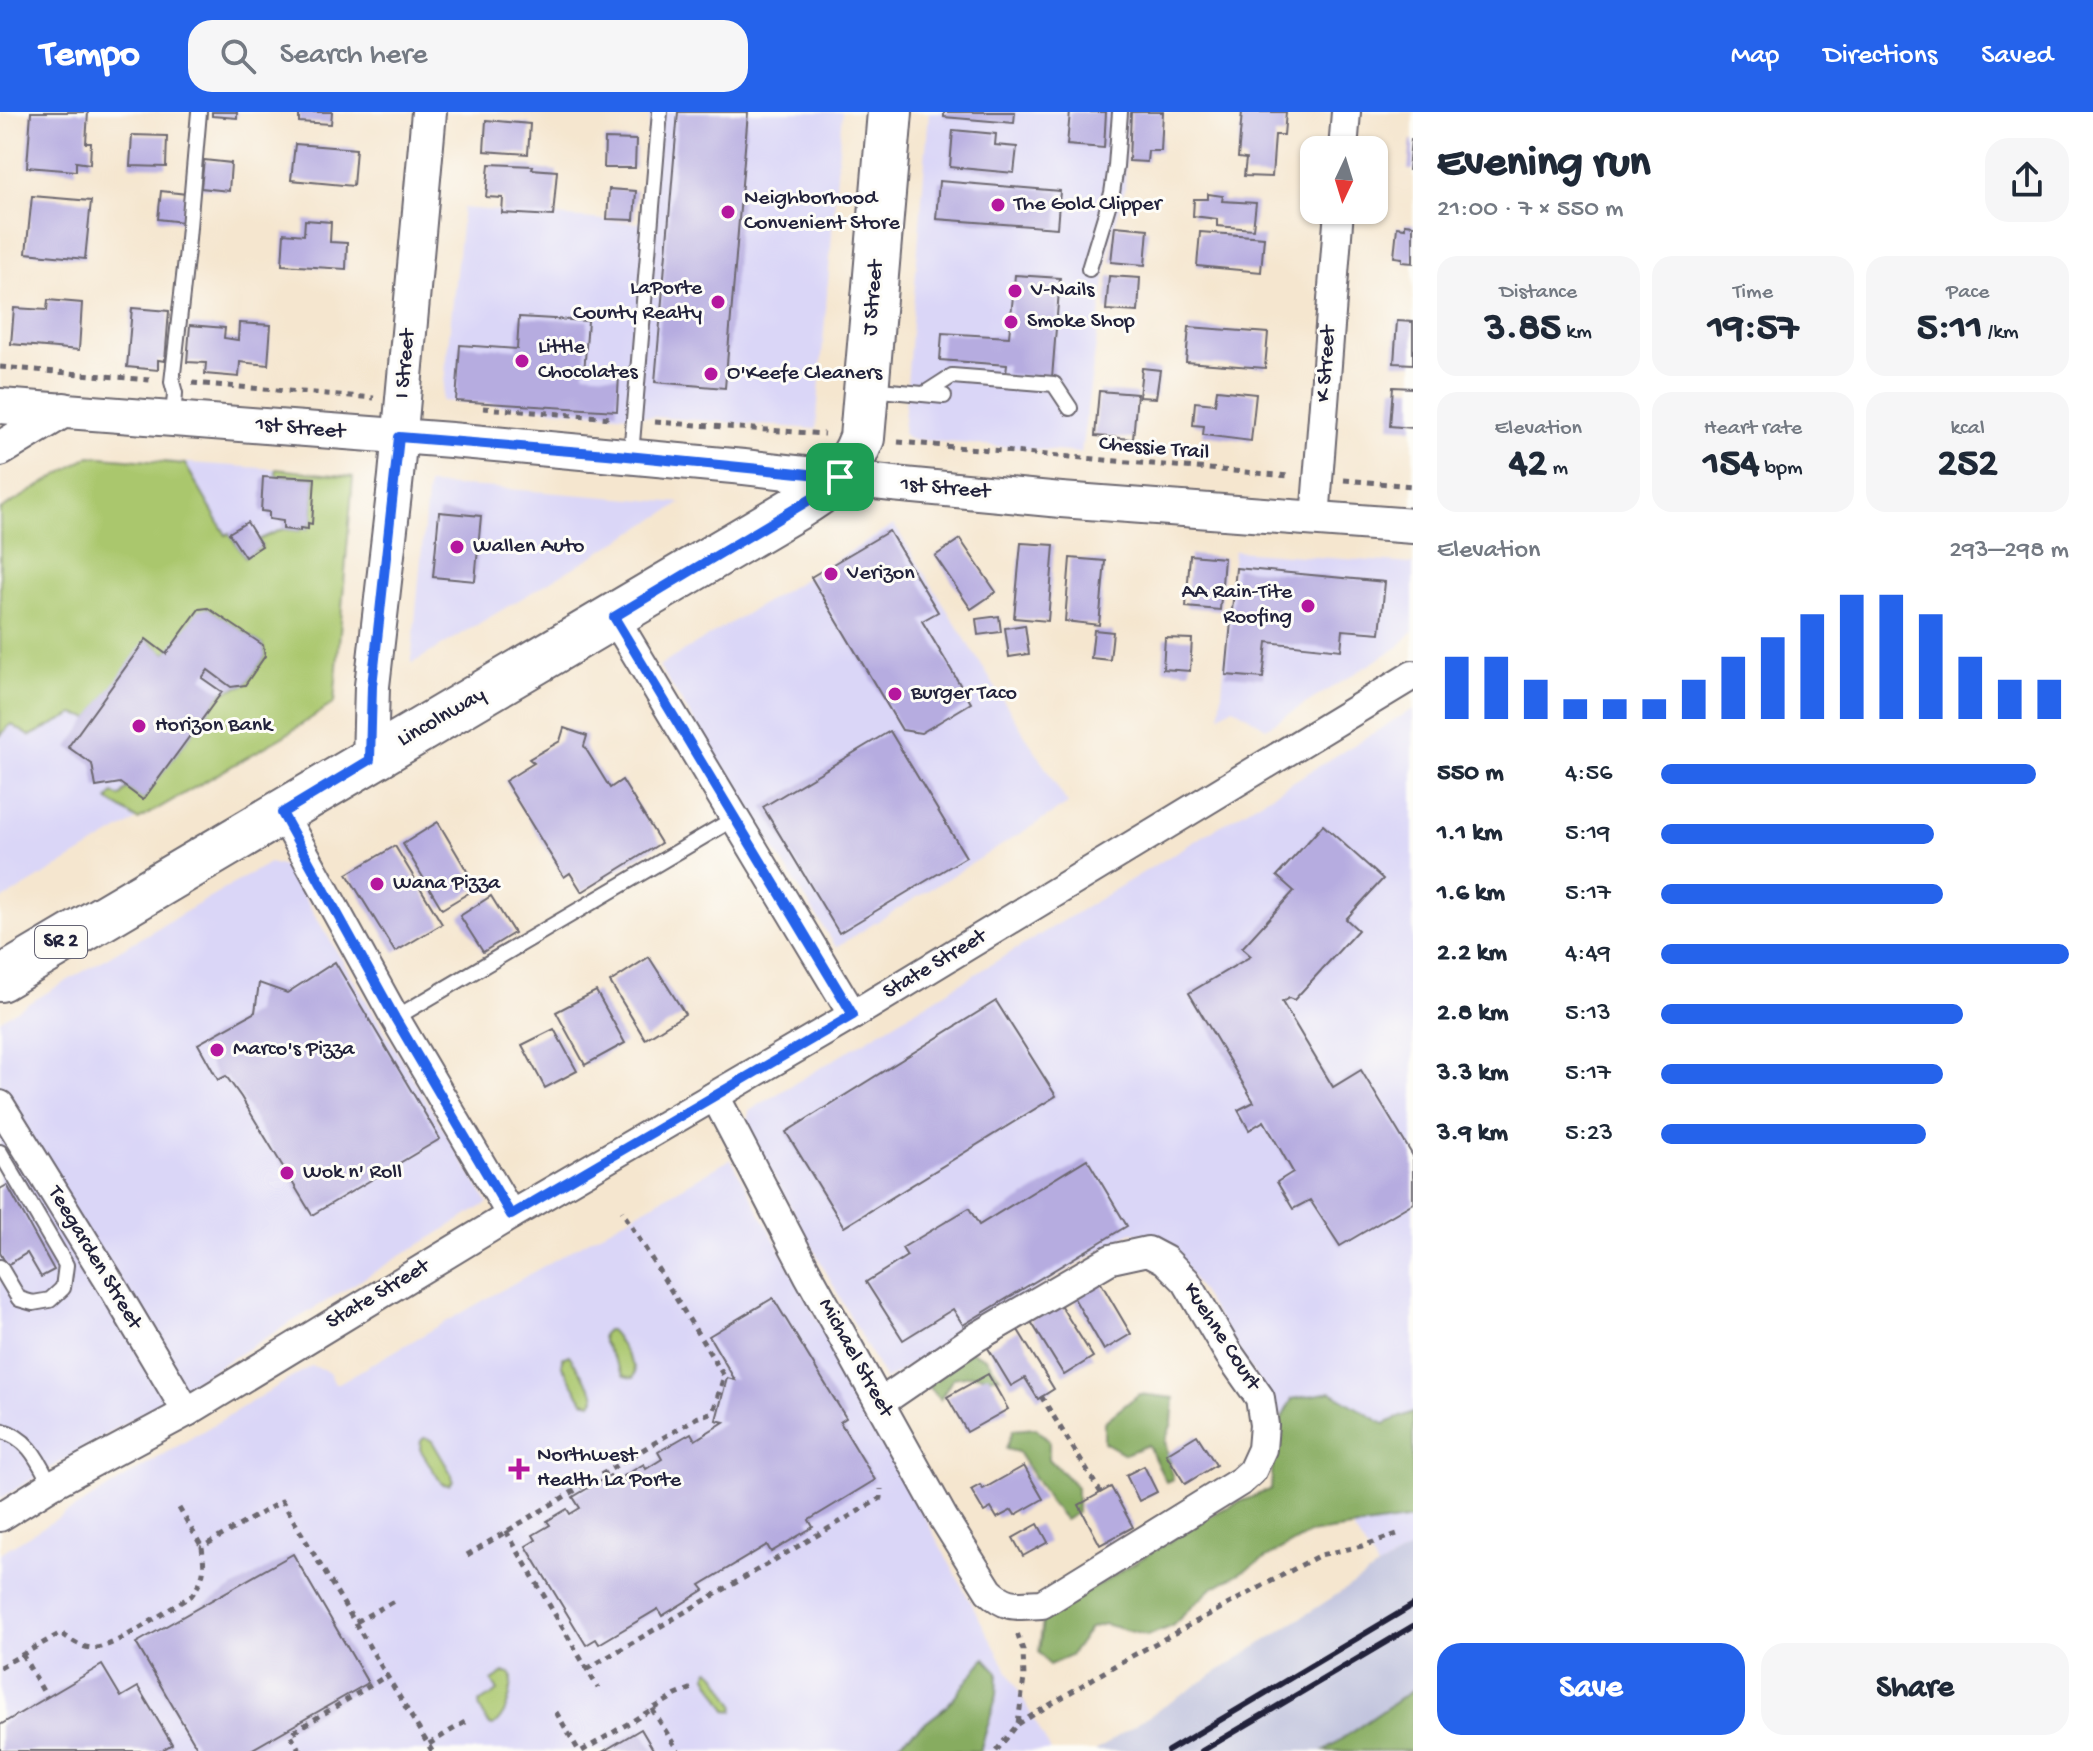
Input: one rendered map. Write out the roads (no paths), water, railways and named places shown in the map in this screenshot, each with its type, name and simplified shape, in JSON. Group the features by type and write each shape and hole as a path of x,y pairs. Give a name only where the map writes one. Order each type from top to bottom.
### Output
{"main road":[{"name":"J Street","path":"840,477 850,465 862,438 890,112"},
{"name":"Lincolnway","path":"0,979 614,617 823,492 840,477"}],"street":[{"name":"I Street","path":"370,760 372,686 429,112"},
{"path":"1344,136 1346,112"},
{"name":"K Street","path":"1315,519 1338,224"},
{"name":"1st Street","path":"0,406 631,456 1075,501 1413,526"},
{"path":"0,449 64,410"},
{"path":"614,617 853,1015"},
{"name":"State Street","path":"0,1517 51,1485 187,1412 511,1215 853,1015 1413,675"},
{"path":"282,813 395,1018 511,1215"},
{"name":"Michael Street","path":"715,1096 809,1276 944,1519 989,1591 1000,1601 1010,1604"},
{"name":"Teegarden Street","path":"0,1105 187,1412"},
{"name":"Kuehne Court","path":"880,1403 975,1338 1111,1259 1148,1251 1165,1260 1186,1281 1229,1354 1260,1398 1264,1425 1262,1449 1252,1471 1241,1481 1042,1604 1010,1604"}],"lane":[{"path":"173,419 175,393 172,382 199,112"},
{"path":"631,456 660,112"},
{"path":"1089,269 1112,193 1120,112"},
{"path":"924,394 952,376 1054,384 1070,408"},
{"path":"867,389 944,396"},
{"path":"395,1018 735,818"},
{"path":"0,1152 66,1265 63,1288 50,1300 33,1303 19,1299 0,1267"},
{"path":"0,1430 15,1434 34,1453 51,1485"}],"railway":[{"path":"1168,1751 1413,1605"},
{"path":"1202,1751 1413,1626"}],"place":[{"name":"The Gold Clipper","path":"998,205"},
{"name":"Neighborhood Convenient Store","path":"728,212"},
{"name":"V-Nails","path":"1015,291"},
{"name":"LaPorte County Realty","path":"718,302"},
{"name":"Smoke Shop","path":"1011,322"},
{"name":"Little Chocolates","path":"522,361"},
{"name":"O'Keefe Cleaners","path":"711,374"},
{"name":"Wallen Auto","path":"457,547"},
{"name":"Verizon","path":"831,574"},
{"name":"AA Rain-Tite Roofing","path":"1308,606"},
{"name":"Burger Taco","path":"895,694"},
{"name":"Horizon Bank","path":"139,726"},
{"name":"Wana Pizza","path":"377,884"},
{"name":"Marco's Pizza","path":"217,1050"},
{"name":"Wok n' Roll","path":"287,1173"},
{"name":"Northwest Health La Porte","path":"519,1469"}]}
